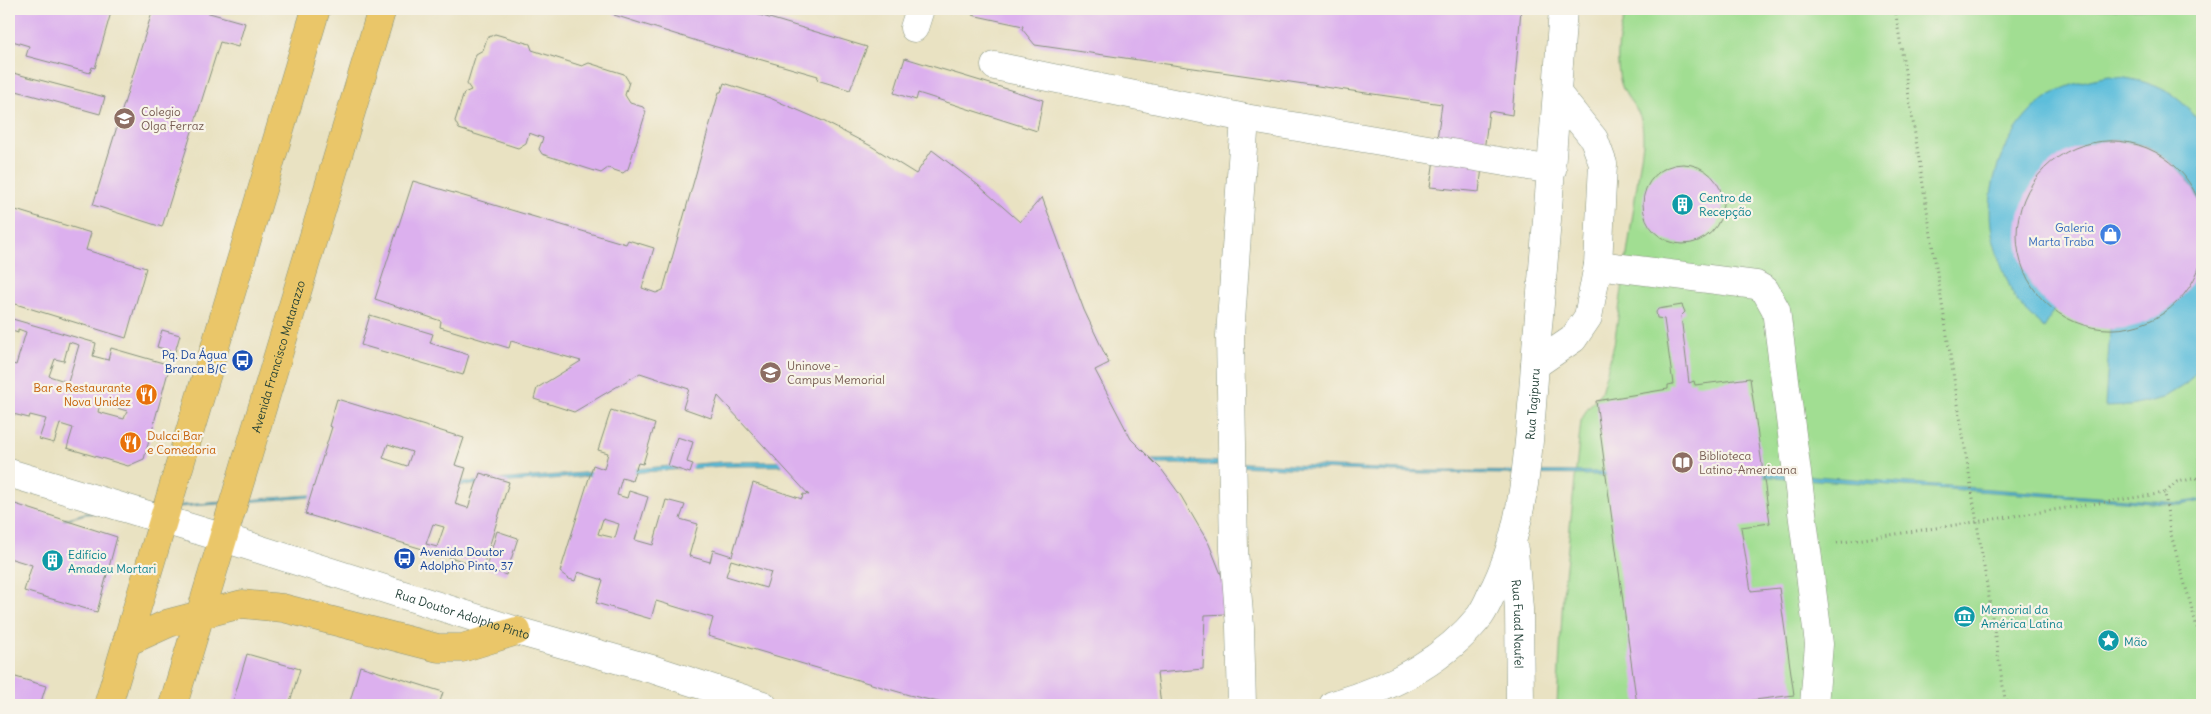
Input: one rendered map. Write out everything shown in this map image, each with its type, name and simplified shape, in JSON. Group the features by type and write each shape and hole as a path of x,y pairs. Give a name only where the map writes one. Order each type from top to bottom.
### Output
{"main road":[{"path":"108,705 316,9"},
{"name":"Avenida Francisco Matarazzo","path":"173,705 382,9"},
{"path":"127,642 169,623 242,604 275,607 438,648 462,648 517,631"}],"street":[{"name":"Rua Tagipuru","path":"1332,705 1412,673 1449,649 1481,614 1500,579 1513,542 1521,498 1534,365 1552,170 1563,9"},
{"path":"995,66 1244,118 1552,170"},
{"path":"1534,365 1573,339 1588,317 1598,265 1603,164 1594,139 1557,93"},
{"path":"1242,705 1240,627 1234,550 1230,336 1244,118"},
{"path":"1598,265 1756,285 1765,290 1772,299 1776,310 1819,644 1814,705"},
{"name":"Rua Doutor Adolpho Pinto","path":"9,473 224,538 517,631 655,670 763,705"},
{"name":"Rua Fuad Naufel","path":"1513,542 1520,609 1520,705"}],"path":[{"path":"1895,9 2006,705"},
{"path":"1807,547 2166,493 2177,482 2202,477"},
{"path":"2166,493 2170,531 2202,645"}],"green space":[{"name":"Memorial da América Latina","path":"1629,9 2202,9 2202,705 1557,705 1563,595 1581,421 1587,409 1601,392 1614,345 1643,143 1640,116 1623,89 1618,70 1619,37"}],"water":[{"path":"2109,76 2137,80 2162,89 2173,95 2183,104 2202,126 2202,212 2195,193 2185,177 2176,167 2152,150 2126,142 2099,142 2074,149 2052,164 2034,184 2022,209 2019,238 2021,258 2030,283 2038,294 2055,310 2044,328 2015,298 1997,252 1991,226 1990,208 1996,173 2010,139 2032,110 2060,90 2084,81"},
{"path":"2202,258 2202,364 2186,384 2163,398 2131,406 2105,407 2110,329 2142,322 2168,309 2188,288"},
{"path":"1180,460 1425,471 1772,473 2180,503 2202,499 2202,501 2181,505 1774,477 1425,473 1179,464 723,466 85,514 9,536 85,513 721,462"}],"building":[{"path":"9,9 112,9 95,68 92,67 90,73 26,56 29,46 9,40"},
{"path":"153,9 195,9 245,23 238,47 220,42 162,227 93,205"},
{"path":"616,9 739,9 867,47 850,90 817,80 818,76 614,15"},
{"path":"974,9 1521,9 1512,115 1489,111 1479,192 1430,187 1442,104 1035,45 1022,29 1023,26 972,15"},
{"path":"495,34 530,44 532,50 582,66 589,63 624,74 629,82 625,95 630,103 643,107 646,112 628,169 623,173 608,168 601,173 542,154 539,149 543,138 529,133 526,143 518,148 459,129 455,121 464,93 471,90 467,84 476,54 483,50 487,38"},
{"path":"905,58 1043,100 1037,131 918,93 916,100 894,93"},
{"path":"9,72 105,97 100,114 9,89"},
{"name":"Uninove - Campus Memorial","path":"724,83 770,98 823,121 871,146 916,174 932,150 978,185 1020,222 1042,197 1084,310 1109,363 1095,370 1131,439 1162,470 1181,496 1209,544 1227,589 1226,614 1205,615 1203,669 1157,673 1161,705 951,705 909,695 708,636 713,618 656,601 651,619 596,603 603,580 578,572 575,581 560,572 593,465 604,469 608,453 598,450 611,410 655,424 643,464 638,463 632,481 622,478 617,495 627,498 629,491 648,497 635,540 653,545 666,500 685,505 680,519 698,524 689,556 710,562 713,550 732,556 753,483 802,499 803,494 809,495 718,396 711,418 683,408 689,389 640,373 574,412 534,399 537,388 581,361 511,341 509,348 440,327 441,321 375,299 413,181 626,244 628,240 654,248 642,288 656,293 663,290 719,92 721,92","holes":["603,519 619,524 615,538 598,534","731,560 771,572 766,588 726,576"]},
{"name":"Galeria Marta Traba","path":"2102,141 2120,141 2147,148 2178,168 2198,199 2205,226 2205,244 2198,271 2178,302 2147,322 2120,329 2102,329 2084,325 2067,318 2051,308 2038,295 2028,279 2021,262 2017,244 2017,226 2021,208 2028,191 2038,175 2051,162 2067,152 2084,145"},
{"name":"Centro de Recepção","path":"1683,164 1698,167 1711,176 1720,189 1723,204 1720,219 1711,232 1698,241 1683,244 1668,241 1655,232 1646,219 1643,204 1646,189 1655,176 1668,167"},
{"path":"9,208 91,233 86,250 146,268 126,338 9,302"},
{"name":"Biblioteca Latino-Americana","path":"1682,305 1685,312 1681,316 1689,383 1694,381 1695,385 1750,378 1770,523 1741,527 1751,591 1779,588 1794,695 1739,702 1739,705 1637,705 1596,401 1668,389 1668,385 1673,384 1664,319 1657,318 1656,312 1658,309"},
{"path":"370,315 433,334 430,343 469,355 463,375 361,345"},
{"path":"9,318 96,343 93,356 108,360 111,348 170,365 144,459 128,466 67,448 73,428 60,424 54,443 39,439 46,419 30,415 29,418 9,413 9,363 16,365 26,332 18,329 18,333 9,330","holes":["69,342 79,345 68,382 49,376 55,359 64,361","100,403 127,411 124,419 98,412"]},
{"path":"162,330 180,335 175,352 157,347"},
{"path":"337,399 464,438 455,465 466,468 455,504 468,508 480,473 509,482 483,567 305,514 332,427 329,426","holes":["388,444 412,452 407,466 383,458","433,524 444,527 437,547 426,544"]},
{"path":"677,437 693,442 687,462 693,464 690,473 668,466"},
{"name":"Edifício Amadeu Mortari","path":"9,502 117,537 97,612 24,591 32,565 9,558"},
{"path":"497,531 518,538 506,575 486,568"},
{"path":"247,654 300,669 289,705 232,705"},
{"path":"360,666 443,692 439,705 349,705"},
{"path":"9,675 46,686 40,705 9,705"}],"place":[{"name":"Colegio Olga Ferraz","path":"125,118"},
{"name":"Centro de Recepção","path":"1683,204"},
{"name":"Galeria Marta Traba","path":"2110,234"},
{"name":"Pq. Da Água Branca B/C","path":"243,361"},
{"name":"Uninove - Campus Memorial","path":"771,372"},
{"name":"Bar e Restaurante Nova Unidez","path":"147,394"},
{"name":"Dulcci Bar e Comedoria","path":"131,442"},
{"name":"Biblioteca Latino-Americana","path":"1683,462"},
{"name":"Avenida Doutor Adolpho Pinto, 37","path":"404,558"},
{"name":"Edifício Amadeu Mortari","path":"52,561"},
{"name":"Memorial da América Latina","path":"1965,616"},
{"name":"Mão","path":"2108,641"}]}
